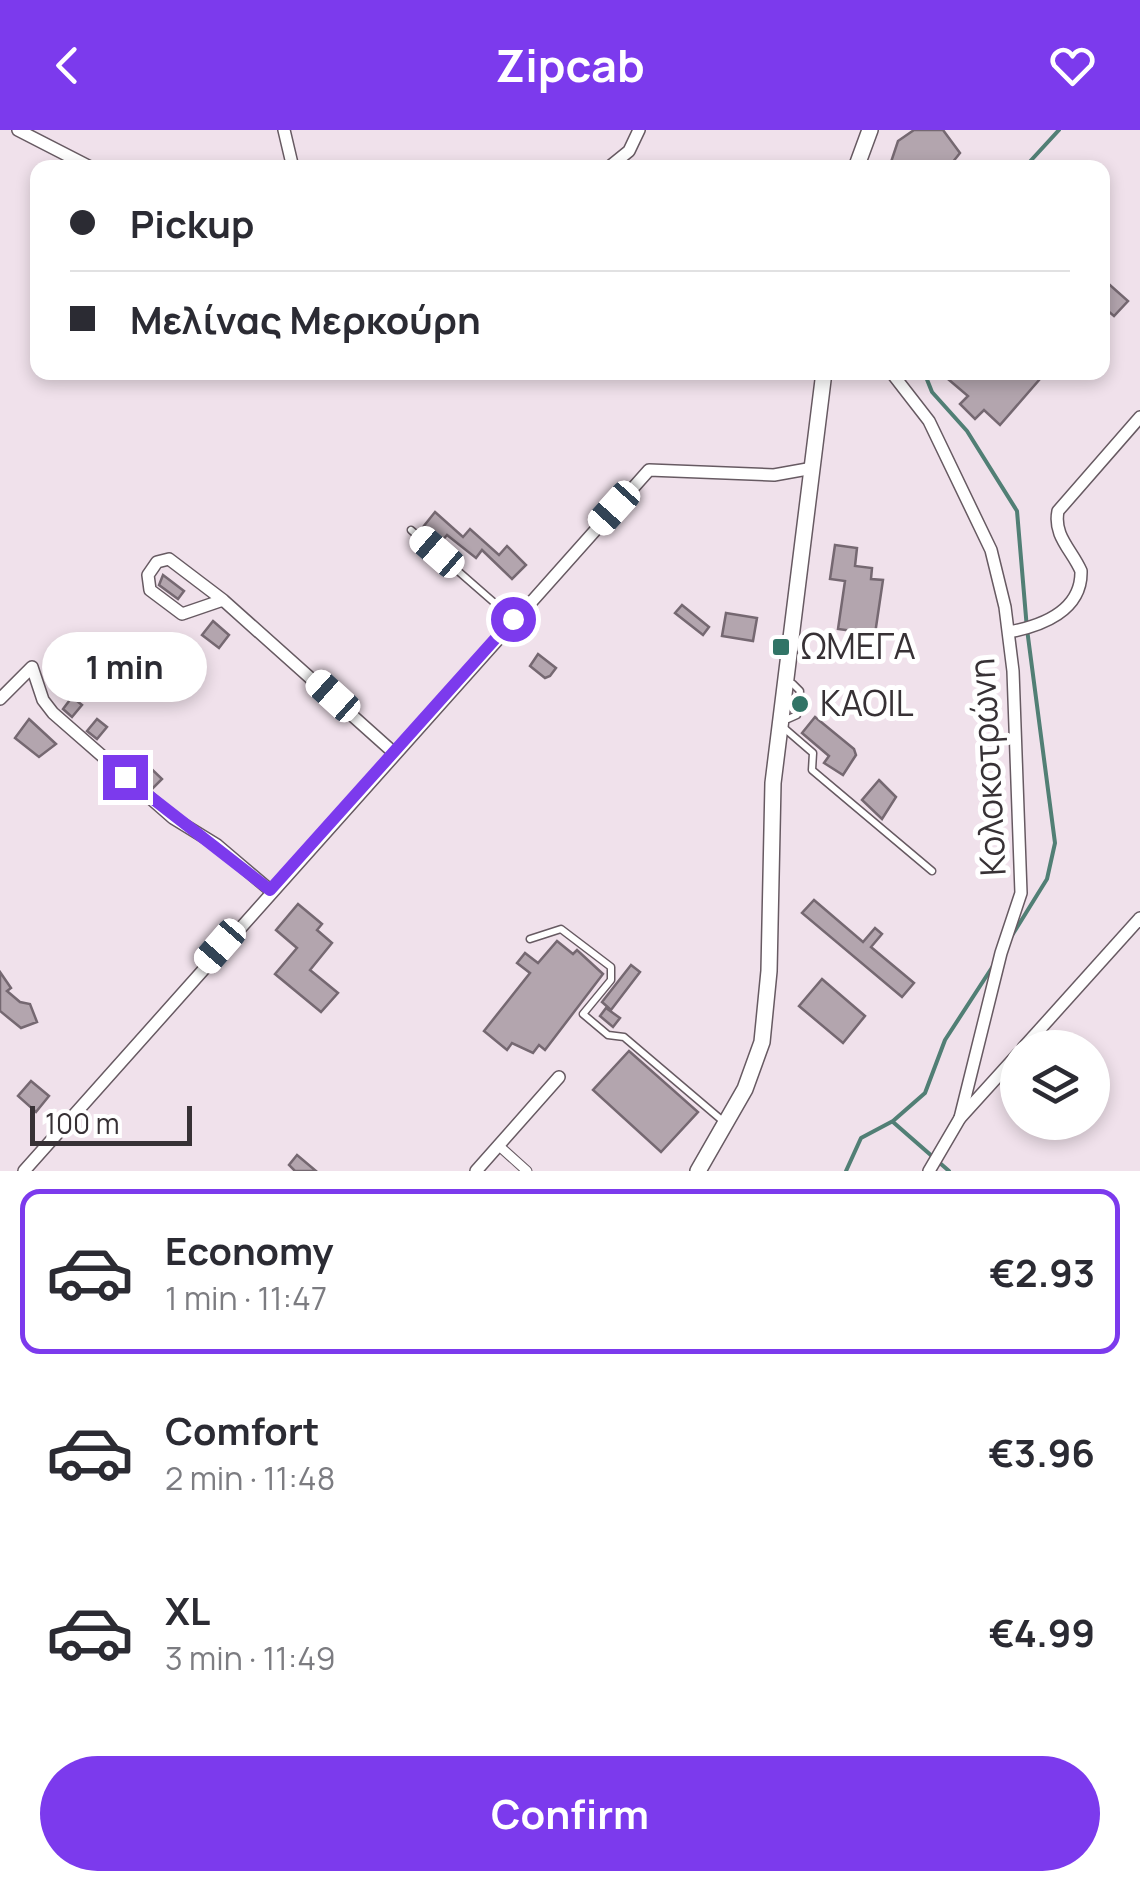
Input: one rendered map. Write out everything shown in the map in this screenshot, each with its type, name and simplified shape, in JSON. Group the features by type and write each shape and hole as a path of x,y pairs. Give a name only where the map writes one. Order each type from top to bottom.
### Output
{"street":[{"path":"18,130 76,160"},
{"path":"284,130 291,160"},
{"path":"618,160 629,151 639,130"},
{"path":"859,160 870,130"},
{"path":"698,1171 727,1124 756,1063 764,1030 770,814 823,380"},
{"name":"Κολοκοτρώνη","path":"897,380 930,422 992,550 1016,697 1022,893 1001,953 960,1118 932,1162"},
{"path":"1008,632 1037,627 1074,599 1081,571 1060,538 1058,511 1140,417"},
{"path":"24,1171 392,752 648,470 774,476 814,468"},
{"path":"223,600 190,614 180,613 150,590 149,572 160,560 170,560 223,600 392,752"},
{"path":"0,699 27,667 33,668 43,700 53,713 173,818 217,845 270,890"},
{"path":"1040,1030 1140,918"},
{"path":"960,1118 1000,1074"},
{"path":"485,1168 498,1145 558,1077"},
{"path":"498,1145 528,1171"}],"lane":[{"path":"412,530 513,619"},
{"path":"792,684 800,691 797,714 784,722 813,752 812,770 932,872"},
{"path":"530,939 561,928 611,967 610,980 583,1014 608,1035 624,1037 727,1124"}],"building":[{"path":"914,130 943,130 960,153 954,160 892,160 898,141"},
{"path":"1110,285 1128,301 1114,316 1110,313"},
{"path":"949,380 1039,380 1000,425 984,410 975,419 960,404 968,396"},
{"path":"435,512 463,537 470,529 499,555 507,546 526,565 512,579 482,550 476,558 447,535 441,542 423,527"},
{"path":"835,545 857,548 855,566 872,568 871,579 883,580 875,634 838,629 845,581 830,579"},
{"path":"163,575 184,591 178,599 159,585"},
{"path":"682,605 709,627 703,635 675,613"},
{"path":"726,613 757,618 753,641 722,636"},
{"path":"213,621 229,635 219,648 202,635"},
{"path":"538,654 556,668 550,676 545,678 530,666"},
{"path":"72,697 82,705 72,717 63,709"},
{"path":"815,717 854,749 856,755 843,775 824,763 829,756 802,733"},
{"path":"29,719 56,744 39,757 15,738"},
{"path":"97,719 107,727 97,739 87,731"},
{"path":"136,754 162,779 153,788 127,765"},
{"path":"879,780 896,797 882,819 862,800"},
{"path":"814,900 863,942 875,928 882,934 871,947 914,983 902,997 802,913"},
{"path":"298,904 322,924 317,930 332,943 310,970 338,993 321,1012 275,974 297,948 276,930"},
{"path":"557,941 573,954 577,950 603,974 545,1050 539,1045 533,1053 512,1043 507,1050 484,1031 530,973 517,963 525,953 538,963"},
{"path":"631,965 640,972 611,1010 602,1002"},
{"path":"0,972 11,988 7,991 20,1002 30,1004 37,1022 21,1028 0,1011"},
{"path":"822,979 865,1016 843,1043 799,1006"},
{"path":"606,1008 620,1018 613,1027 600,1016"},
{"path":"629,1051 698,1112 661,1152 593,1090"},
{"path":"31,1081 49,1096 36,1112 18,1096"},
{"path":"297,1155 316,1171 295,1171 289,1165"}],"waterway":[{"path":"1031,160 1059,130"},
{"path":"927,380 932,392 967,431 1017,511 1027,629 1055,843 1047,879 1011,937"},
{"path":"846,1171 861,1138 893,1121 925,1093 945,1040 993,966"},
{"path":"893,1122 949,1171"}],"place":[{"name":"ΩΜΕΓΑ","path":"781,647"},
{"name":"KAOIL","path":"800,704"}],"route":[{"path":"125,777 173,818 230,855 270,890 513,619"}]}
